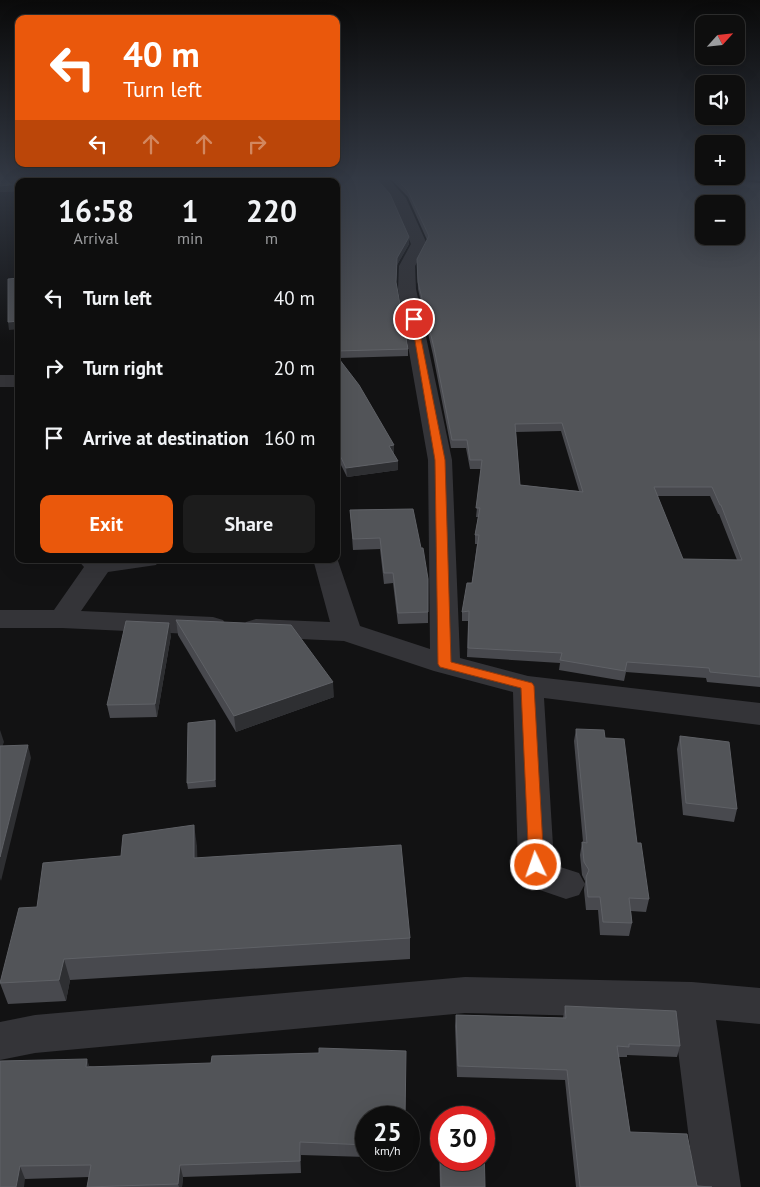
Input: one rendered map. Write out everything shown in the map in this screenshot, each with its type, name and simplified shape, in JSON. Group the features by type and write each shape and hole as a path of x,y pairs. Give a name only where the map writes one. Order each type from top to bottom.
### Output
{"street":[{"path":"414,232 419,244 407,266 407,289 440,460 445,664"},
{"path":"0,381 15,381"},
{"path":"62,619 94,563"},
{"path":"327,563 347,632"},
{"path":"0,619 62,619 347,632 445,664 528,686 760,714"},
{"path":"528,686 536,865 544,877 566,884"},
{"path":"0,1041 45,1034 465,995 692,1000 760,1006"},
{"path":"692,1000 718,1187"}],"building":[{"path":"340,232 407,232 409,237 397,258 396,282 408,349 340,351"},
{"path":"427,232 695,232 695,245 745,245 745,232 760,232 760,677 710,672 709,668 627,662 625,671 560,660 562,653 468,648 469,611 462,612 467,583 472,583 479,535 475,535 480,508 476,508 482,460 470,460 467,440 452,440 434,348 418,282 417,259 429,236","holes":["562,423 583,492 520,485 515,424","654,487 712,487 721,505 742,560 683,559"]},
{"path":"15,278 15,321 8,322 8,279"},
{"path":"340,360 359,385 394,445 389,446 398,461 346,468 340,455"},
{"path":"413,509 421,548 423,548 428,579 428,612 398,613 393,573 384,573 380,538 353,539 350,510"},
{"path":"176,620 291,625 333,682 234,716"},
{"path":"126,621 169,623 155,704 107,705"},
{"path":"215,720 215,780 187,783 188,723"},
{"path":"576,729 604,730 605,738 624,739 637,843 641,843 649,899 629,898 632,923 603,922 600,897 588,897 586,877 589,870 584,862 582,842 587,843"},
{"path":"680,736 729,742 737,809 686,803"},
{"path":"28,745 0,857 0,746"},
{"path":"194,825 194,858 401,845 410,938 64,959 59,980 0,983 19,908 37,907 43,863 121,856 123,835"},
{"path":"565,1006 676,1011 680,1046 629,1044 629,1047 617,1046 630,1132 687,1134 697,1186 712,1187 580,1187 567,1070 458,1066 456,1015 566,1018"},
{"path":"319,1048 406,1051 405,1106 355,1106 355,1144 300,1142 300,1161 180,1165 178,1184 87,1187 91,1165 20,1166 16,1187 0,1187 0,1061 87,1059 86,1067 211,1063 212,1056 319,1053"},
{"path":"441,1171 485,1171 485,1187 441,1187"}],"route":[{"path":"414,319 440,460 445,664 528,686 536,865"}]}
